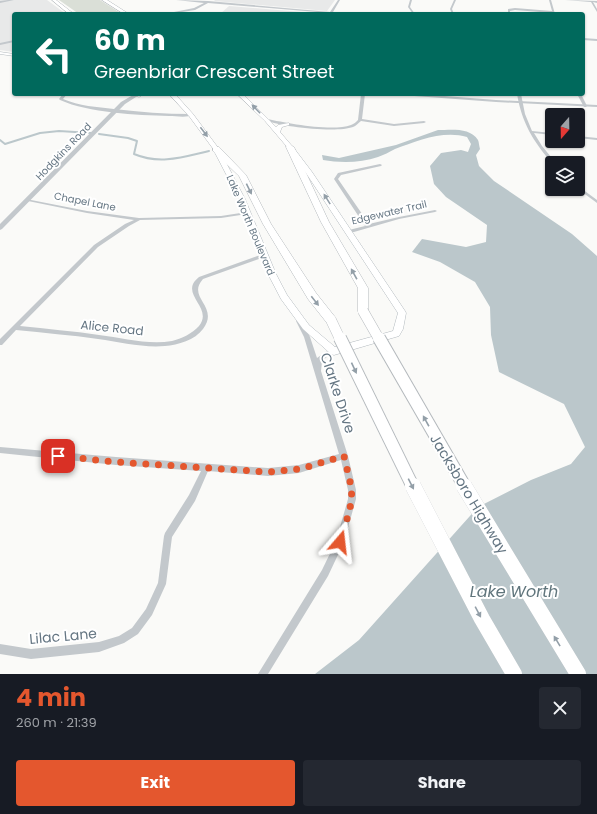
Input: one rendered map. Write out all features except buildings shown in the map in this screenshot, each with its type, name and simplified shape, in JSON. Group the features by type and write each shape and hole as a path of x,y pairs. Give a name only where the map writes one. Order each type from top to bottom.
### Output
{"highway":[{"path":"54,0 69,12"},
{"path":"104,0 124,12"},
{"name":"Lake Worth Boulevard","path":"174,96 191,115 216,149"},
{"path":"243,96 267,120 290,147"},
{"path":"277,132 280,126 287,124"},
{"name":"Jacksboro Highway","path":"290,147 325,222 363,288 363,311 450,463 578,674"},
{"path":"216,149 242,175 267,224 312,296 331,320 376,416 500,653 514,674"}],"main road":[{"path":"0,53 12,55"},
{"path":"290,147 309,172 402,313 399,329 396,334 334,351"},
{"name":"Lake Worth Boulevard","path":"216,149 248,213 279,289 295,314 313,334 334,351"}],"street":[{"path":"0,2 13,0"},
{"path":"177,0 318,12"},
{"path":"179,12 199,8 211,0"},
{"path":"331,12 339,0"},
{"path":"411,0 409,7 413,12"},
{"path":"452,12 451,9 455,0"},
{"path":"550,0 554,12"},
{"path":"566,0 597,2"},
{"path":"592,2 597,11"},
{"path":"508,12 509,10 514,9 544,12"},
{"path":"585,39 597,40"},
{"path":"0,44 12,42"},
{"path":"63,96 61,99 65,102 77,105 116,110 191,115"},
{"name":"Hodgkins Road","path":"0,228 116,110 137,96"},
{"path":"360,120 363,96"},
{"path":"459,96 520,103 597,106"},
{"path":"519,96 525,121 548,156"},
{"path":"581,96 585,106"},
{"path":"267,120 287,124 336,127 352,126 360,120 394,124 424,122"},
{"path":"531,132 545,133"},
{"path":"585,138 597,139"},
{"path":"368,226 336,179 339,174 380,165"},
{"path":"585,193 597,202"},
{"name":"Chapel Lane","path":"28,200 87,212 139,219 221,217 248,213"},
{"name":"Edgewater Trail","path":"348,232 436,211"},
{"path":"0,343 96,246 120,229 139,219"},
{"name":"Alice Road","path":"15,328 136,342 166,344 181,340 200,330 203,326 206,315 202,302 194,292 196,282 200,278 265,255"},
{"name":"Clarke Drive","path":"262,674 325,573 340,542 350,509 352,490 344,456 318,374 306,337 295,314"},
{"path":"318,374 317,367 319,360 326,354 334,351"},
{"path":"0,450 116,462 279,472 310,467 344,456"},
{"name":"Lilac Lane","path":"0,649 31,654 99,647 121,640 135,631 149,612 162,584 168,536 192,498 206,467"}],"shaded area":[{"path":"0,0 47,0 63,12 12,12 12,52 0,50"},
{"path":"59,0 100,0 119,12 76,12"},
{"path":"335,0 327,11 214,1"},
{"path":"229,6 301,12 222,12"}],"water":[{"name":"Lake Worth","path":"438,130 460,130 475,136 478,140 480,149 476,155 479,166 494,181 572,234 597,256 597,674 315,674 359,640 478,507 531,480 571,464 585,447 564,404 499,372 491,335 490,307 475,282 440,262 412,252 422,239 466,247 486,242 487,225 446,197 434,184 430,166 441,153 461,150 468,152 471,144 467,137 449,135 430,137 395,149 378,157 365,160 336,162 323,160 322,155 339,158 396,145"}],"waterway":[{"path":"0,140 5,144 40,133 59,131 91,133"},
{"path":"99,134 128,138 137,141 134,154 153,159 172,159 209,151"}],"route":[{"path":"58,456 116,462 279,472 310,467 344,456 351,481 352,499 340,542"}]}
